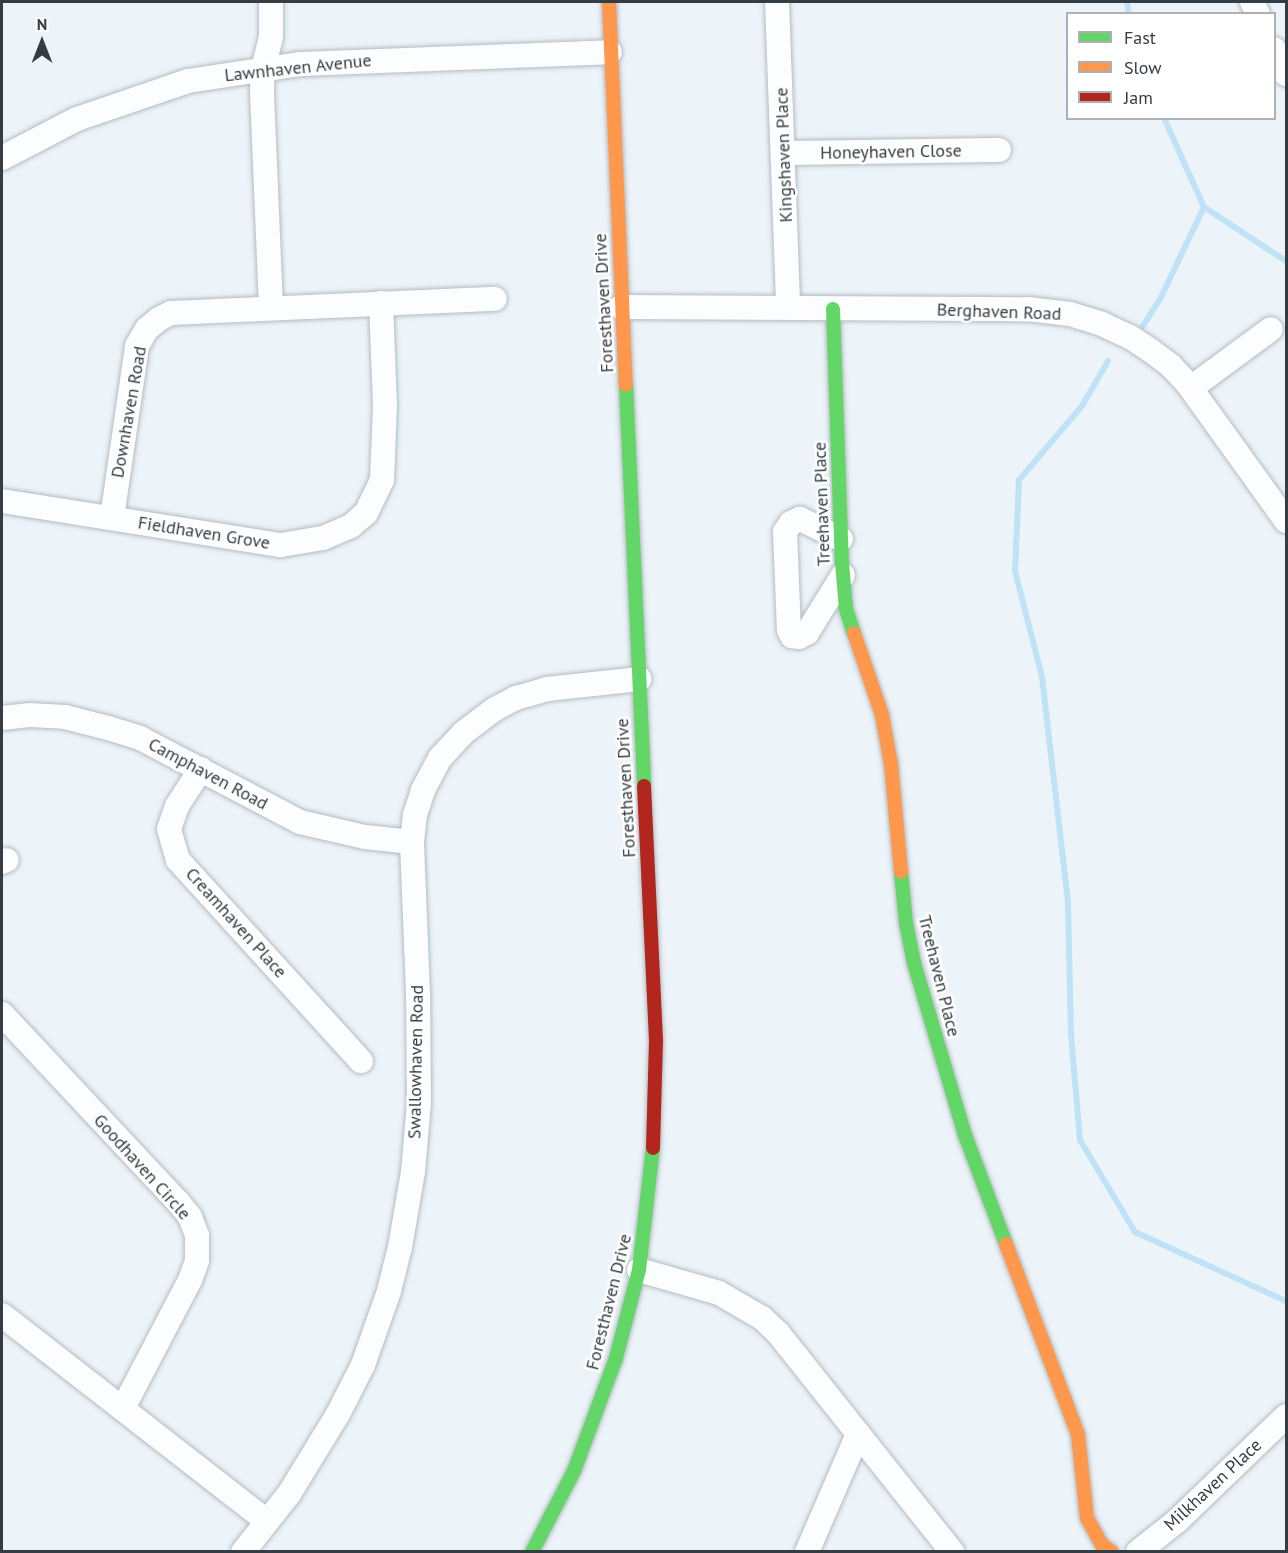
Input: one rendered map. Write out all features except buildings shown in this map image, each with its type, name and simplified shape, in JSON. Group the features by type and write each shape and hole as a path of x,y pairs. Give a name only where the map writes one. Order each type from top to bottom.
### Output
{"street":[{"path":"271,2 271,37 263,69 271,308"},
{"name":"Foresthaven Drive","path":"532,1551 574,1471 616,1358 639,1270 648,1209 656,1112 656,1041 609,2"},
{"name":"Kingshaven Place","path":"777,2 788,308"},
{"path":"1276,51 1287,74"},
{"name":"Lawnhaven Avenue","path":"2,158 37,138 128,100 188,81 263,69 410,58 610,52"},
{"name":"Honeyhaven Close","path":"784,153 999,150"},
{"name":"Downhaven Road","path":"112,518 137,346 147,328 171,313 495,299"},
{"name":"Fieldhaven Grove","path":"2,501 281,545 323,538 351,526 366,513 382,480 385,406 381,303"},
{"name":"Berghaven Road","path":"621,307 1028,309 1070,314 1130,337 1171,366 1191,388 1287,521"},
{"name":"Treehaven Place","path":"833,309 841,539 846,609 882,715 889,754 906,923 917,973 965,1135 1078,1435 1087,1518 1102,1545 1112,1551"},
{"path":"1191,388 1271,328"},
{"path":"841,539 800,519 790,522 785,532 789,630 792,636 799,637 807,633 843,575"},
{"name":"Swallowhaven Road","path":"243,1551 307,1466 363,1365 389,1291 400,1246 414,1172 419,1102 418,993 412,842 415,815 423,790 440,758 463,733 495,709 516,698 547,689 639,679"},
{"name":"Camphaven Road","path":"2,718 29,715 65,717 108,728 140,738 300,822 365,837 412,842"},
{"name":"Creamhaven Place","path":"201,769 177,807 169,829 178,860 362,1061"},
{"name":"Goodhaven Circle","path":"2,1014 178,1202 190,1217 196,1234 196,1261 190,1280 123,1408"},
{"path":"639,1270 719,1293 762,1318 778,1333 952,1551"},
{"path":"2,1315 267,1521"},
{"name":"Milkhaven Place","path":"1138,1551 1177,1521 1287,1416"},
{"path":"807,1551 858,1434"}],"waterway":[{"path":"1127,2 1129,12"},
{"path":"1143,326 1162,295 1204,207 1165,120"},
{"path":"1204,207 1286,261"},
{"path":"1108,361 1082,406 1019,480 1015,571 1042,677 1068,903 1071,1035 1080,1140 1135,1232 1286,1301"}],"traffic: fast":[{"path":"833,309 842,563 846,609 854,633"},
{"path":"626,385 644,786"},
{"path":"901,872 906,923 914,963 965,1135 1006,1244"},
{"path":"532,1552 574,1471 616,1358 639,1270 653,1148"}],"traffic: slow":[{"path":"609,2 626,385"},
{"path":"854,633 882,715 891,764 901,872"},
{"path":"1006,1244 1078,1435 1087,1518 1102,1545 1112,1552"}],"traffic: jam":[{"path":"644,786 656,1041 653,1148"}]}
